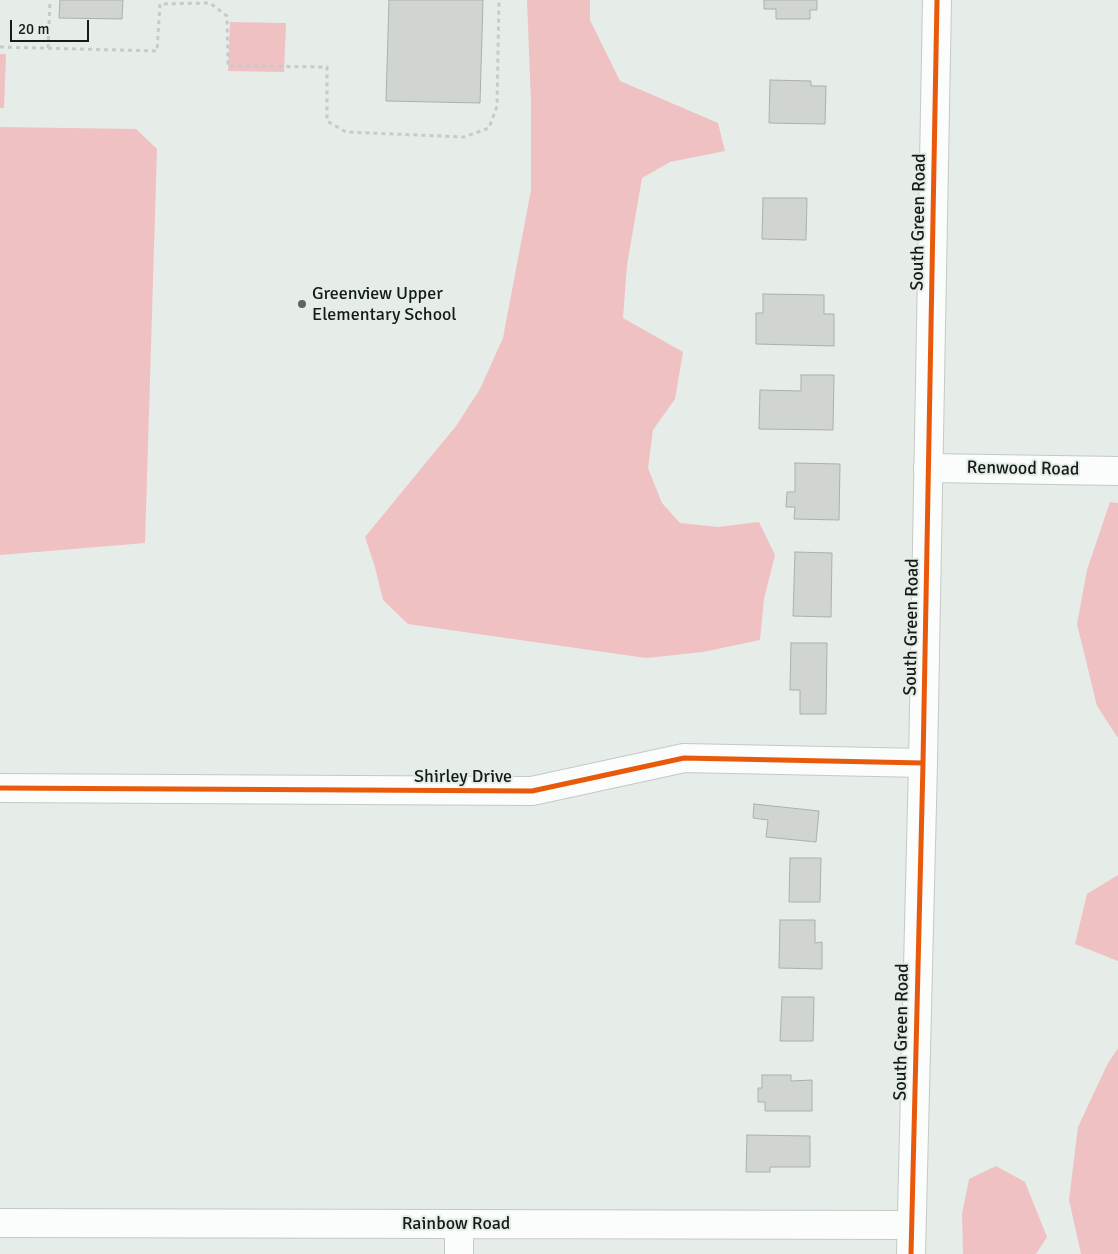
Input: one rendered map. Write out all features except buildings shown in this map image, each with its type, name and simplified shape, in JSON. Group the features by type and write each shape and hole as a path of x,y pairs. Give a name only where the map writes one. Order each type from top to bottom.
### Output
{"street":[{"name":"South Green Road","path":"911,1254 938,0"},
{"name":"Renwood Road","path":"928,468 1118,471"},
{"name":"Shirley Drive","path":"0,788 532,791 684,758 923,763"},
{"name":"Rainbow Road","path":"0,1223 911,1225"},
{"path":"459,1224 459,1254"}],"path":[{"path":"48,48 50,0"},
{"path":"0,47 156,51 160,4 210,2 227,16 228,66 327,67 327,121 346,132 464,138 489,128 497,106 499,0"}],"shaded area":[{"path":"527,0 590,0 590,20 620,81 718,123 725,151 670,162 642,178 627,265 623,318 683,352 675,399 653,430 648,468 662,503 680,523 718,527 759,522 775,555 764,599 760,640 703,652 646,658 408,624 383,600 365,537 456,426 480,389 503,338 531,190 531,103"},
{"path":"230,22 286,23 284,72 228,71"},
{"path":"0,54 6,54 4,108 0,108"},
{"path":"0,127 136,129 157,149 145,543 0,555"},
{"path":"1110,502 1118,503 1118,738 1097,706 1077,624 1087,570"},
{"path":"1118,875 1118,961 1075,944 1087,894"},
{"path":"1118,1048 1118,1254 1081,1254 1069,1200 1078,1127 1107,1065"},
{"path":"996,1166 1025,1182 1047,1237 1036,1254 963,1254 962,1214 969,1179"}],"cycle path":[{"path":"911,1254 923,763 937,0"},
{"path":"0,788 532,791 684,758 923,763"}],"place":[{"name":"Greenview Upper Elementary School","path":"302,304"}]}
